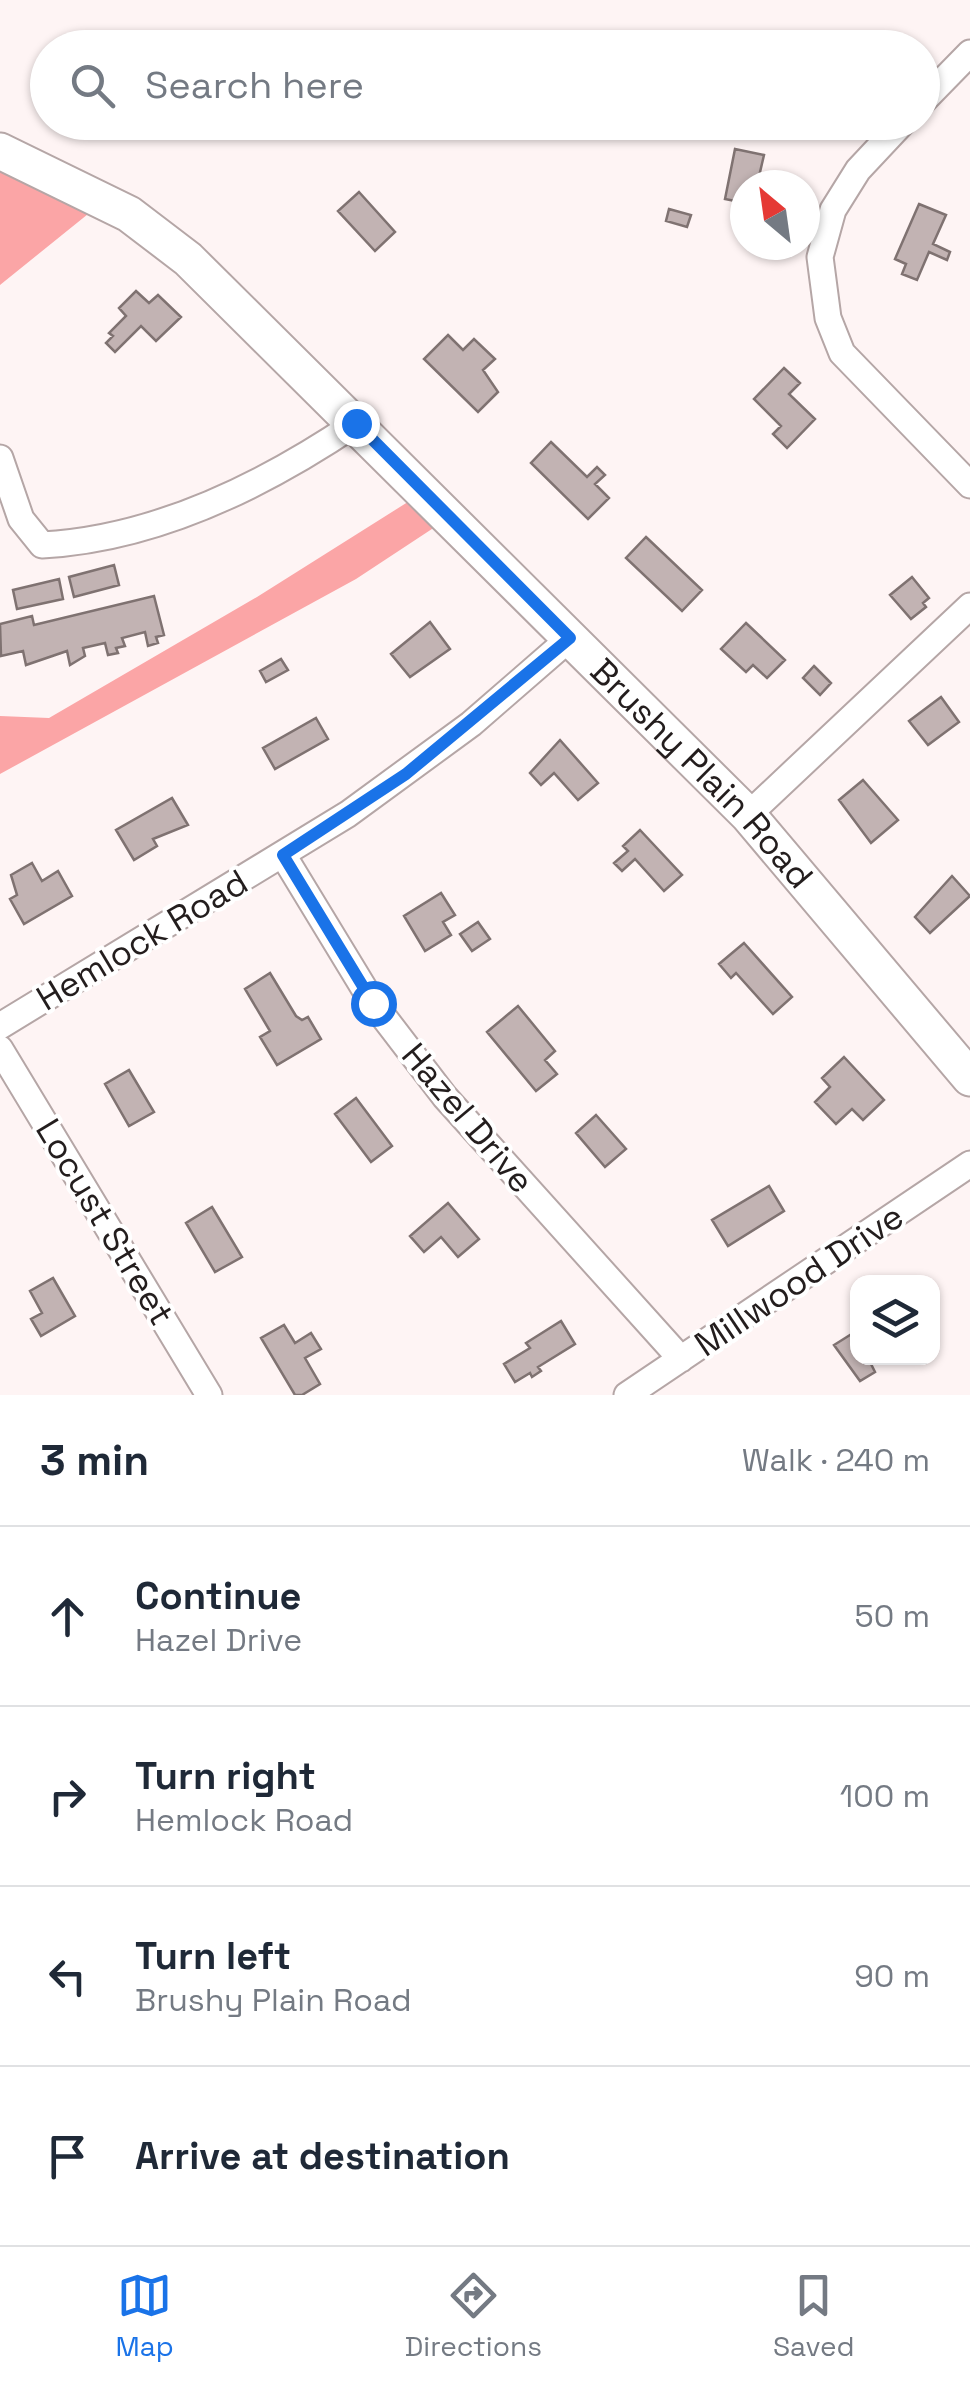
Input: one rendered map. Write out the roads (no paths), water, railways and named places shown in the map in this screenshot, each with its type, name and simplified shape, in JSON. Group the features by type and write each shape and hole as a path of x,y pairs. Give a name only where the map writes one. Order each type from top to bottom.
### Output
{"main road":[{"name":"Brushy Plain Road","path":"0,151 80,186 162,238 356,423 748,815 970,1078"}],"street":[{"path":"940,84 970,53"},
{"path":"886,140 858,170 833,210 820,256 828,318 842,353 970,484"},
{"path":"0,458 22,518 42,546 84,543 227,500 356,423"},
{"path":"748,815 970,606"},
{"name":"Hemlock Road","path":"0,1026 283,855 419,764 570,638"},
{"name":"Hazel Drive","path":"283,855 373,1003 445,1097 681,1359"},
{"name":"Locust Street","path":"0,1050 209,1395"},
{"name":"Millwood Drive","path":"627,1395 970,1164"}]}
